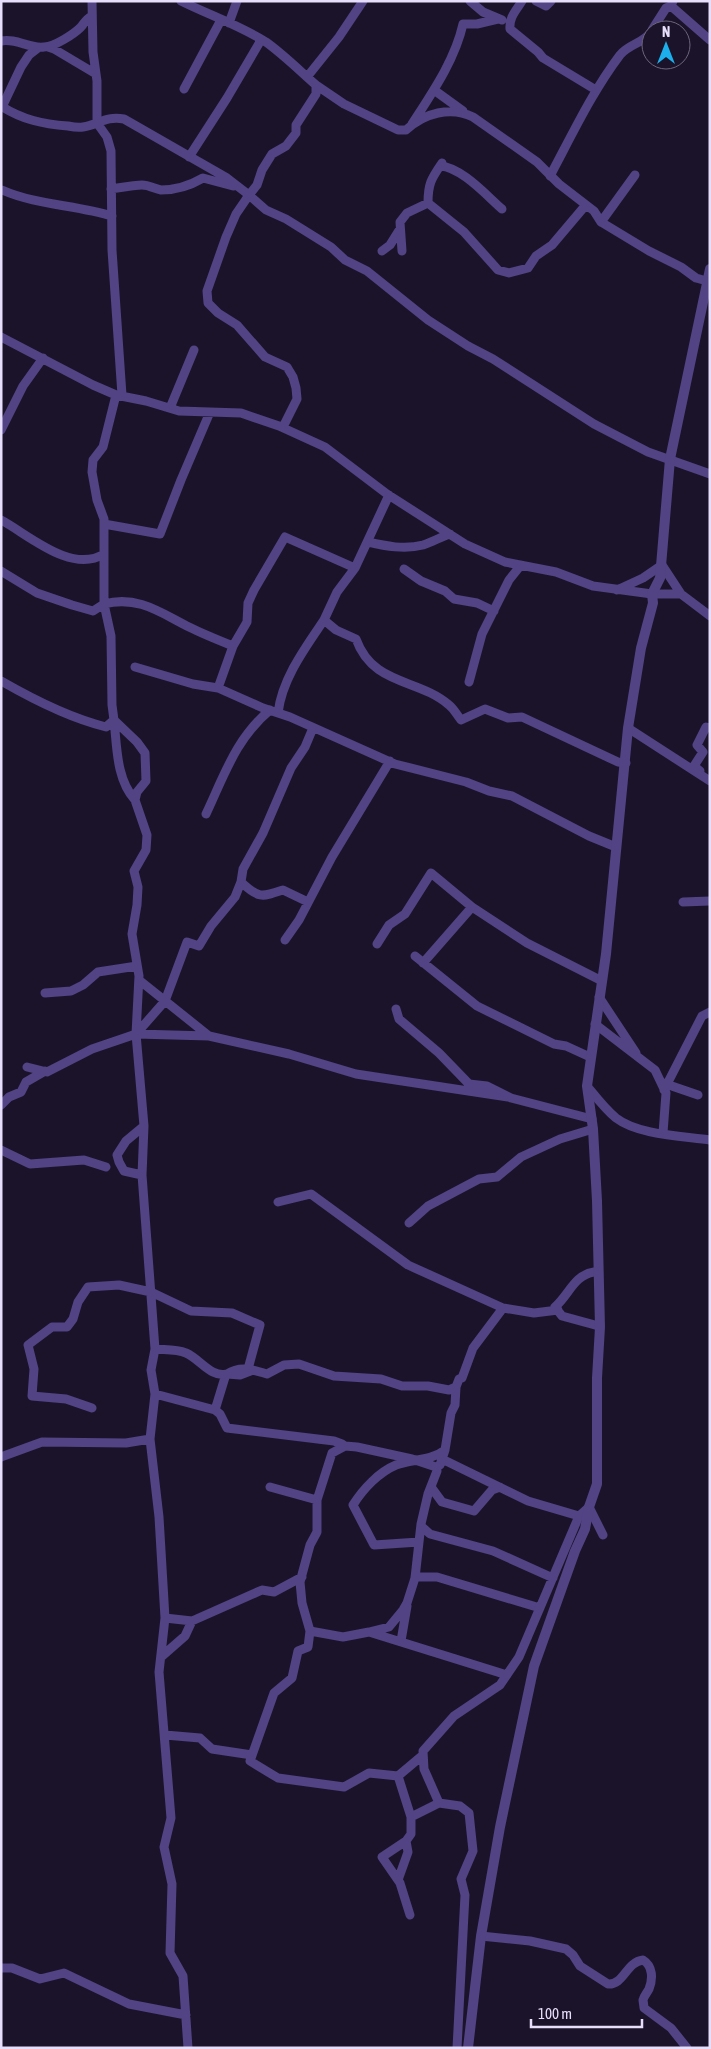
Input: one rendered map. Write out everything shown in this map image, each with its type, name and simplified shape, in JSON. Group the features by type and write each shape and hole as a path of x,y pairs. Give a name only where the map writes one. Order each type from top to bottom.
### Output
{"street":[{"path":"181,1 261,40 296,66 316,85 344,104 398,130 406,130 412,124 434,90 460,36 463,24 477,24 498,19"},
{"path":"184,89 237,1"},
{"path":"307,77 339,37 363,1"},
{"path":"470,1 483,12 509,22"},
{"path":"522,1 509,22 510,29 543,58 596,90"},
{"path":"536,1 546,6 551,1"},
{"path":"660,1 672,4 710,40"},
{"path":"93,3 92,16 98,123 104,131 109,144 119,395 103,447 93,460 92,472 104,524 104,604 111,636 112,705 122,777 127,792 135,800 146,835 146,850 134,871 138,896 132,934 139,980 136,1034 144,1126 142,1175 155,1349 151,1370 155,1394 150,1439 165,1618 159,1672 171,1818 164,1847 172,1884 170,1953 183,1976 188,2048"},
{"path":"659,20 666,8 672,4"},
{"path":"92,16 86,19 71,34 29,55 21,67 2,107 14,114 44,125 80,128 98,123 105,118 124,119 240,188 266,210 331,247 345,260 367,271 428,320 559,402 617,437 648,452 710,474"},
{"path":"1,40 11,39 54,49 96,74"},
{"path":"189,157 228,98 261,40"},
{"path":"550,176 596,90 622,53 630,45 641,40"},
{"path":"283,427 297,400 293,377 287,367 265,357 237,325 218,313 208,303 207,290 236,214 257,185 262,170 272,154 280,151 296,133 296,125 316,94 316,85"},
{"path":"434,90 527,154 585,206 594,211 601,222 644,248 681,267 696,278 707,281"},
{"path":"412,124 434,114 450,111 465,113"},
{"path":"428,203 428,187 431,178 441,164 477,186 502,210"},
{"path":"601,222 635,175"},
{"path":"111,190 139,185 160,190 194,183 203,178 240,188"},
{"path":"2,191 20,198 91,210 112,216"},
{"path":"428,203 464,232 498,270 509,273 528,268 536,256 552,245 585,206"},
{"path":"402,251 400,222 407,213 428,203"},
{"path":"382,251 390,245 400,229"},
{"path":"468,2048 481,1936 500,1827 534,1666 575,1551 585,1529 589,1508 597,1484 596,1405 600,1327 592,1124 587,1086 602,981 626,763 628,728 641,648 653,603 652,594 660,578 670,459 705,308 710,269"},
{"path":"1,337 93,385 119,395 179,411 241,413 283,427 325,447 389,495 450,534 494,558 556,572 593,586 652,594 680,594"},
{"path":"170,408 194,350"},
{"path":"1,430 22,386 43,358"},
{"path":"104,524 160,534 180,480 210,412"},
{"path":"206,814 238,746 255,722 274,712 280,696 305,648 324,620 337,592 355,568 389,495"},
{"path":"1,520 47,550 81,559 98,558 104,554"},
{"path":"368,542 390,547 406,547 422,545 450,534"},
{"path":"218,688 233,646 247,622 248,603 285,537 355,568"},
{"path":"469,682 482,634 509,580 521,565"},
{"path":"617,590 643,578 662,565"},
{"path":"662,565 680,594 710,616"},
{"path":"404,569 421,581 445,591 454,599 477,603 494,611"},
{"path":"1,571 37,593 72,606 94,611 104,604 127,601 145,606 233,646"},
{"path":"324,620 336,630 356,640 361,654 379,670 394,680 426,692 449,704 461,720 485,709 508,718 522,717 618,762 626,763"},
{"path":"135,667 193,684 218,688 390,761 512,796 589,836 616,846"},
{"path":"1,681 61,712 93,724 106,727 114,720"},
{"path":"114,720 137,742 144,753 146,781 137,792 135,800"},
{"path":"710,728 706,727 698,744 703,752 694,766 710,780"},
{"path":"136,1034 165,1001 187,942 199,946 211,926 235,897 241,882 243,869 262,833 290,768 305,748 313,728"},
{"path":"628,728 710,780"},
{"path":"285,940 300,920 332,857 390,761"},
{"path":"376,944 389,925 405,914 431,873 472,907 527,943 602,981"},
{"path":"241,882 258,895 268,896 283,890 308,902"},
{"path":"683,902 710,901"},
{"path":"423,962 472,907"},
{"path":"414,956 477,1006 554,1044 566,1046 590,1057"},
{"path":"45,993 71,991 83,985 98,972 137,966"},
{"path":"139,980 209,1036"},
{"path":"599,997 641,1059"},
{"path":"396,1009 398,1019 439,1053 469,1084 487,1086 508,1097"},
{"path":"664,1085 702,1016 710,1012"},
{"path":"595,1024 655,1070 664,1085 666,1093 663,1133"},
{"path":"1,1106 9,1097 21,1092 26,1082 45,1071 92,1049 136,1034 209,1036 289,1054 356,1074 508,1097 592,1124"},
{"path":"27,1067 45,1071"},
{"path":"664,1085 698,1095"},
{"path":"587,1086 607,1109 625,1124 663,1133 710,1140"},
{"path":"409,1223 428,1206 479,1180 498,1177 521,1157 592,1124"},
{"path":"106,1167 126,1141 144,1126"},
{"path":"1,1150 30,1164 84,1160 142,1175"},
{"path":"116,1154 118,1162 124,1171"},
{"path":"278,1202 311,1194 408,1265 503,1308 534,1313 558,1310"},
{"path":"594,1272 584,1274 572,1286 565,1298 555,1307 562,1316 595,1325"},
{"path":"92,1408 66,1400 32,1396 34,1369 28,1345 52,1327 67,1327 70,1324 78,1302 88,1288 119,1285 151,1292 191,1310 232,1313 260,1325 250,1369 240,1375 209,1369 183,1352 155,1349"},
{"path":"436,1467 440,1465 444,1455 459,1378 462,1378 474,1348 503,1308"},
{"path":"250,1369 267,1374 284,1365 299,1364 334,1376 381,1379 402,1386 428,1386 449,1390 456,1387"},
{"path":"215,1410 227,1374"},
{"path":"155,1394 215,1410 220,1414 227,1428 334,1442 418,1461 436,1467"},
{"path":"1,1457 42,1442 126,1443 150,1439"},
{"path":"345,1446 332,1453 317,1500 317,1532 310,1546 302,1577 300,1590 310,1631 308,1647 298,1651 292,1678 274,1693 250,1761 278,1778 344,1787 369,1774 398,1776 423,1755"},
{"path":"418,1542 374,1545 353,1505 363,1490 384,1472 396,1465 439,1455 444,1455 528,1501 579,1516"},
{"path":"401,1641 407,1603 416,1577 420,1526 438,1470 436,1467"},
{"path":"270,1487 317,1500"},
{"path":"431,1487 442,1502 474,1511 492,1490 500,1487"},
{"path":"439,1803 424,1768 423,1751 454,1716 500,1685 507,1675 519,1657 579,1516 589,1508"},
{"path":"589,1508 603,1535"},
{"path":"420,1526 430,1534 493,1551 553,1578"},
{"path":"165,1618 192,1621 262,1590 274,1592 302,1577"},
{"path":"416,1577 437,1577 540,1608"},
{"path":"310,1631 343,1637 389,1627 407,1603"},
{"path":"161,1657 185,1636 192,1621"},
{"path":"369,1632 507,1675"},
{"path":"165,1735 200,1738 212,1749 252,1755"},
{"path":"398,1776 411,1817 411,1834 406,1841 382,1857 398,1880 410,1915"},
{"path":"411,1817 439,1803 460,1806 469,1813 473,1851 461,1879 465,1895 458,2048"},
{"path":"398,1880 408,1852 406,1841"},
{"path":"481,1936 530,1941 566,1950 573,1955 580,1966 608,1984 618,1982 634,1962 642,1960 646,1962 651,1970 652,1977 649,1990 643,2000 644,2008 671,2028 688,2048"},
{"path":"1,1968 12,1968 40,1979 64,1973 129,2004 186,2015"}]}
